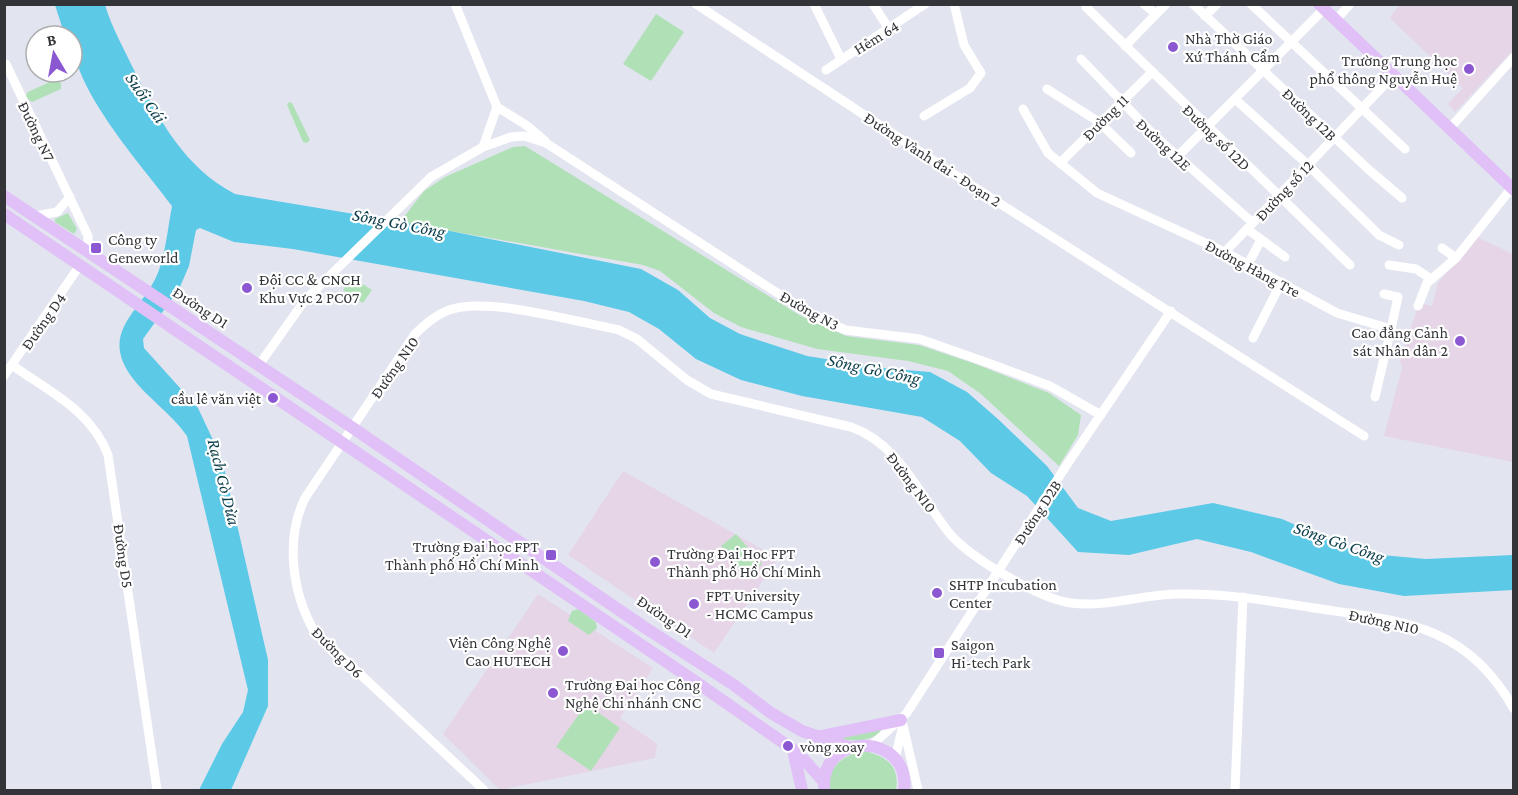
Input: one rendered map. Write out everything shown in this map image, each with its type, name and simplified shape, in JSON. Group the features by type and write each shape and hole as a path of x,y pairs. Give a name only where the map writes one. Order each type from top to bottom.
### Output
{"main road":[{"path":"1321,7 1513,188"},
{"path":"4,191 19,206"},
{"name":"Đường D1","path":"4,196 353,428 574,580 734,685 771,713 816,737 849,747 872,746"},
{"name":"Đường D1","path":"7,216 699,684 795,755 824,786"},
{"path":"538,574 546,561"},
{"name":"Đường D1","path":"699,684 704,692 795,755"},
{"path":"816,737 903,720"},
{"path":"872,746 881,748 895,759 903,776 904,790"},
{"path":"824,786 831,761 849,747"},
{"path":"795,755 802,790"}],"street":[{"path":"455,4 497,107 483,147"},
{"name":"Đường Vành đai - Đoạn 2","path":"696,4 970,184 1172,311 1364,436"},
{"path":"814,4 841,59"},
{"path":"873,4 889,29"},
{"name":"Hẻm 64","path":"826,70 925,4"},
{"path":"924,116 970,88 981,73 964,45 954,4"},
{"path":"1144,4 1156,14"},
{"path":"1125,46 1166,4"},
{"name":"Đường 12B","path":"1193,4 1402,198"},
{"path":"1204,16 1217,4"},
{"path":"1251,4 1405,149"},
{"path":"1336,20 1350,4"},
{"name":"Đường số 12D","path":"1086,7 1350,265"},
{"path":"1178,157 1206,126 1292,42 1321,7"},
{"path":"1449,129 1514,57"},
{"name":"Đường 12E","path":"1081,59 1120,101 1250,226 1261,240 1285,256"},
{"name":"Đường N7","path":"6,64 88,236 88,252"},
{"name":"Đường 11","path":"1060,163 1120,101 1151,73"},
{"name":"Đường số 12","path":"1225,252 1393,76"},
{"path":"1047,89 1099,122 1131,153"},
{"path":"1235,99 1307,164 1378,235 1399,245"},
{"name":"Đường N3","path":"497,107 526,125 546,143 816,318 846,330 920,339 1050,386 1101,415"},
{"name":"Đường Hàng Tre","path":"1023,109 1048,153 1097,193 1225,252 1337,313 1391,329"},
{"name":"Đường N3","path":"259,365 305,300 431,177 483,147 511,137 524,136 546,143"},
{"path":"1418,306 1431,279 1456,258 1513,188"},
{"path":"35,216 57,212 70,197"},
{"path":"1248,264 1261,240"},
{"path":"1442,248 1456,258"},
{"name":"Đường D4","path":"4,376 80,265"},
{"path":"1389,265 1416,269 1431,279"},
{"path":"1253,338 1281,283"},
{"path":"1375,397 1398,297 1384,294"},
{"name":"Đường N10","path":"344,443 415,334 436,316 449,310 463,306 487,305 619,330 638,339 687,380 711,394 850,427 872,436 891,453 959,543 1037,592 1071,603 1090,604 1176,593 1243,597 1407,622 1455,643 1482,666 1500,687 1514,709"},
{"name":"Đường D2B","path":"872,746 903,720 1066,466 1172,311"},
{"name":"Đường D5","path":"12,365 87,419 99,434 108,455 157,790"},
{"name":"Đường D6","path":"344,443 305,498 295,522 293,551 298,588 306,617 314,631 331,650 454,760 484,790"},
{"path":"1235,790 1243,597"},
{"path":"903,720 918,790"},
{"name":"Đường D2B","path":"895,759 903,720"},
{"path":"903,776 912,790"}],"shaded area":[{"name":"Trường Trung học phổ thông Nguyễn Huệ","path":"1400,4 1513,5 1513,50 1455,112 1448,104 1463,88 1390,18"},
{"name":"Cao đẳng Cảnh sát Nhân dân 2","path":"1477,237 1513,254 1513,462 1384,436 1402,368 1400,362 1419,303 1432,306 1438,283"},
{"name":"FPT University - HCMC Campus","path":"623,471 778,558 714,653 568,555"},
{"name":"Trường Đại học Công Nghệ Chi nhánh CNC","path":"538,594 653,668 620,718 657,744 655,758 500,790 443,734"}],"green space":[{"path":"656,14 684,32 651,81 623,64"},
{"path":"45,84 61,84 61,89 32,102 25,97 28,92"},
{"path":"289,102 292,103 310,140 307,143 303,142 287,105"},
{"path":"525,146 801,316 846,336 919,345 973,363 1049,393 1081,415 1078,435 1059,466 981,394 948,371 908,361 817,349 741,327 714,313 660,271 643,265 400,222 424,191 445,177 513,147"},
{"path":"68,213 77,229 74,234 55,222 55,219"},
{"path":"352,277 372,290 363,303 343,290"},
{"path":"736,534 762,564 746,577 721,546"},
{"path":"578,609 596,622 597,628 589,635 568,621 572,611"},
{"path":"586,704 620,728 591,771 556,747"},
{"path":"891,725 865,739 851,740 834,736"},
{"path":"861,750 889,762 897,781 896,790 830,790 830,775 833,769 842,760"}],"water":[{"path":"55,5 105,5 144,90 175,141 202,171 235,194 420,225 641,269 678,290 710,318 740,334 807,356 882,368 930,372 967,392 999,420 1047,466 1078,508 1111,521 1213,503 1282,519 1359,553 1426,559 1513,555 1513,590 1404,596 1339,584 1251,552 1197,539 1129,555 1078,552 1027,496 991,473 960,441 922,417 802,396 741,380 696,359 659,329 629,312 584,301 293,249 234,242 200,228 196,230 189,266 179,289 143,339 144,348 198,408 222,459 268,660 268,706 231,790 199,790 222,744 243,712 248,690 187,436 131,376 122,360 119,345 127,320 159,270 172,206 110,125 84,81 84,24 61,24"}],"place":[{"name":"Nhà Thờ Giáo Xứ Thánh Cẩm","path":"1173,47"},
{"name":"Trường Trung học phổ thông Nguyễn Huệ","path":"1469,69"},
{"name":"Công ty Geneworld","path":"96,248"},
{"name":"Đội CC & CNCH Khu Vực 2 PC07","path":"247,288"},
{"name":"Cao đẳng Cảnh sát Nhân dân 2","path":"1460,341"},
{"name":"cầu lê văn việt","path":"273,398"},
{"name":"Trường Đại học FPT Thành phố Hồ Chí Minh","path":"551,555"},
{"name":"Trường Đại Học FPT Thành phố Hồ Chí Minh","path":"655,562"},
{"name":"SHTP Incubation Center","path":"937,593"},
{"name":"FPT University - HCMC Campus","path":"694,604"},
{"name":"Viện Công Nghệ Cao HUTECH","path":"563,651"},
{"name":"Saigon Hi-tech Park","path":"939,653"},
{"name":"Trường Đại học Công Nghệ Chi nhánh CNC","path":"553,693"},
{"name":"vòng xoay","path":"788,746"}],"water label":[{"name":"Suối Cái","path":"146,98"},
{"name":"Sông Gò Công","path":"399,223"},
{"name":"Sông Gò Công","path":"874,369"},
{"name":"Rạch Gò Dừa","path":"224,482"},
{"name":"Sông Gò Công","path":"1339,542"}]}
